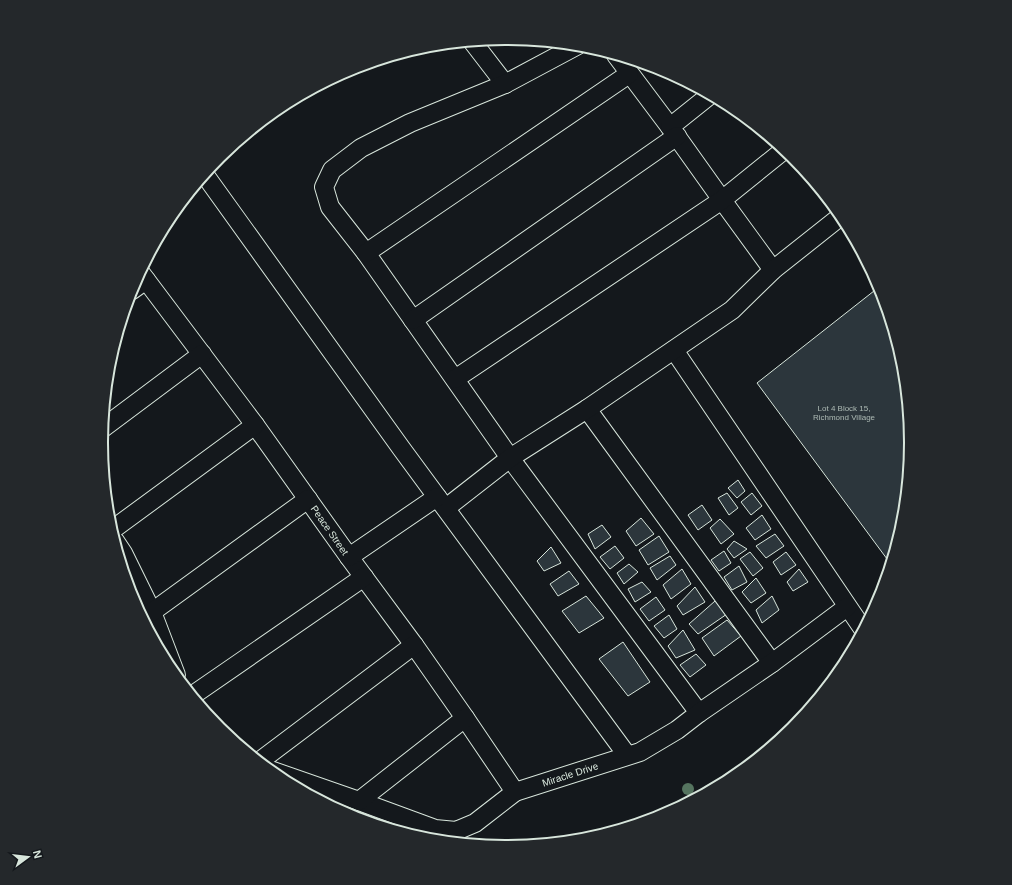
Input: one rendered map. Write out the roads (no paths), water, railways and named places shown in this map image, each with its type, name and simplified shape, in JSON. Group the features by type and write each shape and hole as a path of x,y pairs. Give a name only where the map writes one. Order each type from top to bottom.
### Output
{"street":[{"path":"476,46 505,84"},
{"path":"569,50 505,84 410,123 361,148 332,170 324,187 330,207 366,253 510,458 699,713"},
{"path":"621,62 673,131 773,270"},
{"path":"366,253 629,74"},
{"path":"414,320 673,131 706,99"},
{"path":"455,379 722,200 779,154"},
{"path":"208,179 441,503 627,755"},
{"path":"349,557 441,503 587,409 732,310 773,270 836,220"},
{"name":"Peace Street","path":"144,278 255,425 414,645 515,792"},
{"path":"674,350 860,624"},
{"path":"109,424 202,354"},
{"path":"587,409 772,663"},
{"path":"117,526 255,425"},
{"path":"152,612 308,499"},
{"path":"127,562 152,612 165,646"},
{"path":"197,692 364,577"},
{"name":"Miracle Drive","path":"293,778 435,829 456,831 475,823 515,792 640,752 677,730 699,713 772,663 847,606"},
{"path":"264,758 414,645"},
{"path":"359,801 465,718"}]}
